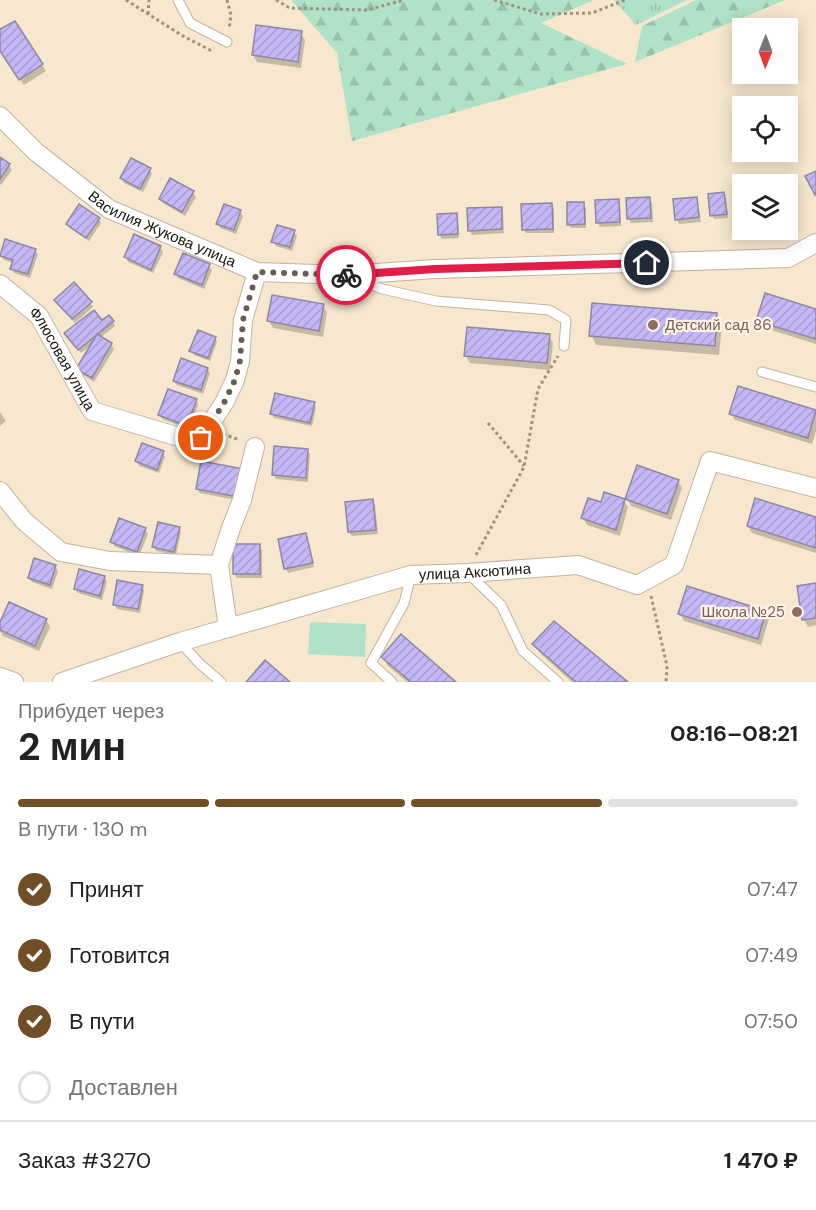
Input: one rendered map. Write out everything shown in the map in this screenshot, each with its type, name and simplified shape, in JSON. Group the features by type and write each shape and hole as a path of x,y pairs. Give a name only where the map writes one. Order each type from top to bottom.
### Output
{"street":[{"name":"Василия Жукова улица","path":"0,116 36,152 109,209 257,272 348,275 435,269 788,258 816,243"},
{"path":"207,428 224,403 235,380 240,361 243,320 257,272"},
{"name":"Флюсовая улица","path":"0,284 39,316 92,411 186,439 201,438 207,428"},
{"path":"228,628 219,565 243,500 255,447"},
{"name":"улица Аксютина","path":"62,682 180,642 411,575 578,565 637,585 674,565 710,461 816,488"},
{"path":"0,491 24,521 62,552 110,561 219,565"},
{"path":"0,677 14,682"}],"lane":[{"path":"178,0 190,23 227,42"},
{"path":"348,275 382,289 436,301 549,310 566,321 564,346"},
{"path":"762,372 816,387"},
{"path":"467,573 501,604 523,651 558,682"},
{"path":"392,682 371,663 404,603 411,575"},
{"path":"180,642 221,682"}],"path":[{"path":"126,0 148,14 149,0"},
{"path":"227,0 231,15 227,42"},
{"path":"276,0 290,8 367,10 404,0"},
{"path":"494,0 541,14 592,13 625,0"},
{"path":"467,573 524,467 538,389 564,346"},
{"path":"488,423 524,467"},
{"path":"207,428 255,447"},
{"path":"648,579 667,666 666,682"}],"green space":[{"path":"291,0 594,0 541,23 627,64 352,141 337,53"},
{"path":"614,0 687,0 636,25"},
{"path":"696,0 785,0 741,18 732,18 732,22 635,62 642,26"},
{"path":"310,622 366,624 365,657 308,654"}],"building":[{"path":"15,21 43,64 19,80 0,51 0,29"},
{"path":"256,25 302,31 298,62 252,55"},
{"path":"0,157 10,164 0,179"},
{"path":"131,158 151,168 140,189 120,178"},
{"path":"816,171 816,195 815,195 805,176"},
{"path":"170,178 194,191 182,212 159,199"},
{"path":"724,192 727,214 710,216 708,194"},
{"path":"650,197 651,218 627,219 626,198"},
{"path":"697,197 699,217 675,220 673,199"},
{"path":"619,199 620,222 596,223 595,200"},
{"path":"567,202 584,202 585,224 567,225"},
{"path":"552,203 553,229 522,230 521,204"},
{"path":"79,204 100,218 86,238 66,224"},
{"path":"224,204 241,210 234,230 216,224"},
{"path":"502,207 502,229 468,231 467,208"},
{"path":"457,213 458,234 438,235 437,214"},
{"path":"277,225 295,230 290,247 271,242"},
{"path":"134,234 161,246 151,270 124,257"},
{"path":"5,239 36,249 28,274 10,269 13,260 0,256"},
{"path":"183,253 210,264 202,285 174,274"},
{"path":"74,282 92,302 72,319 54,300"},
{"path":"765,293 816,309 816,339 756,321"},
{"path":"272,295 324,304 319,331 267,321"},
{"name":"Детский сад 86","path":"592,303 717,313 715,346 589,336"},
{"path":"94,310 102,320 109,315 114,321 78,350 64,333"},
{"path":"467,327 550,334 547,363 464,356"},
{"path":"198,330 216,337 208,358 189,351"},
{"path":"97,334 112,343 92,378 76,369"},
{"path":"181,358 208,368 201,390 173,381"},
{"path":"738,386 816,410 808,438 729,414"},
{"path":"168,389 197,399 187,426 158,415"},
{"path":"275,393 315,402 310,423 270,414"},
{"path":"142,443 164,451 157,470 135,461"},
{"path":"274,446 308,449 306,478 272,475"},
{"path":"201,461 244,469 239,497 196,489"},
{"path":"637,465 679,480 667,514 625,499"},
{"path":"604,492 625,499 616,530 581,518 588,498 601,502"},
{"path":"755,498 816,517 816,548 747,526"},
{"path":"373,499 376,530 348,532 345,502"},
{"path":"119,518 146,528 137,552 110,542"},
{"path":"158,522 180,527 174,552 152,547"},
{"path":"306,533 313,563 284,569 278,539"},
{"path":"233,544 260,544 260,574 233,574"},
{"path":"34,558 56,565 50,585 28,578"},
{"path":"79,569 105,576 100,596 74,589"},
{"path":"117,580 143,585 138,609 113,605"},
{"path":"816,583 816,618 802,620 797,586"},
{"path":"687,586 766,611 758,639 678,614"},
{"path":"9,602 47,619 35,646 0,630 0,622"},
{"path":"554,621 628,682 576,682 532,644"},
{"path":"401,634 456,682 411,682 381,657"},
{"path":"265,660 290,682 246,682"}],"way so far":[{"path":"201,438 224,403 235,380 240,361 243,320 257,272 346,275"}],"place":[{"name":"Детский сад 86","path":"653,325"},
{"name":"Школа №25","path":"797,612"}],"route":[{"path":"346,275 435,269 647,263"}]}
